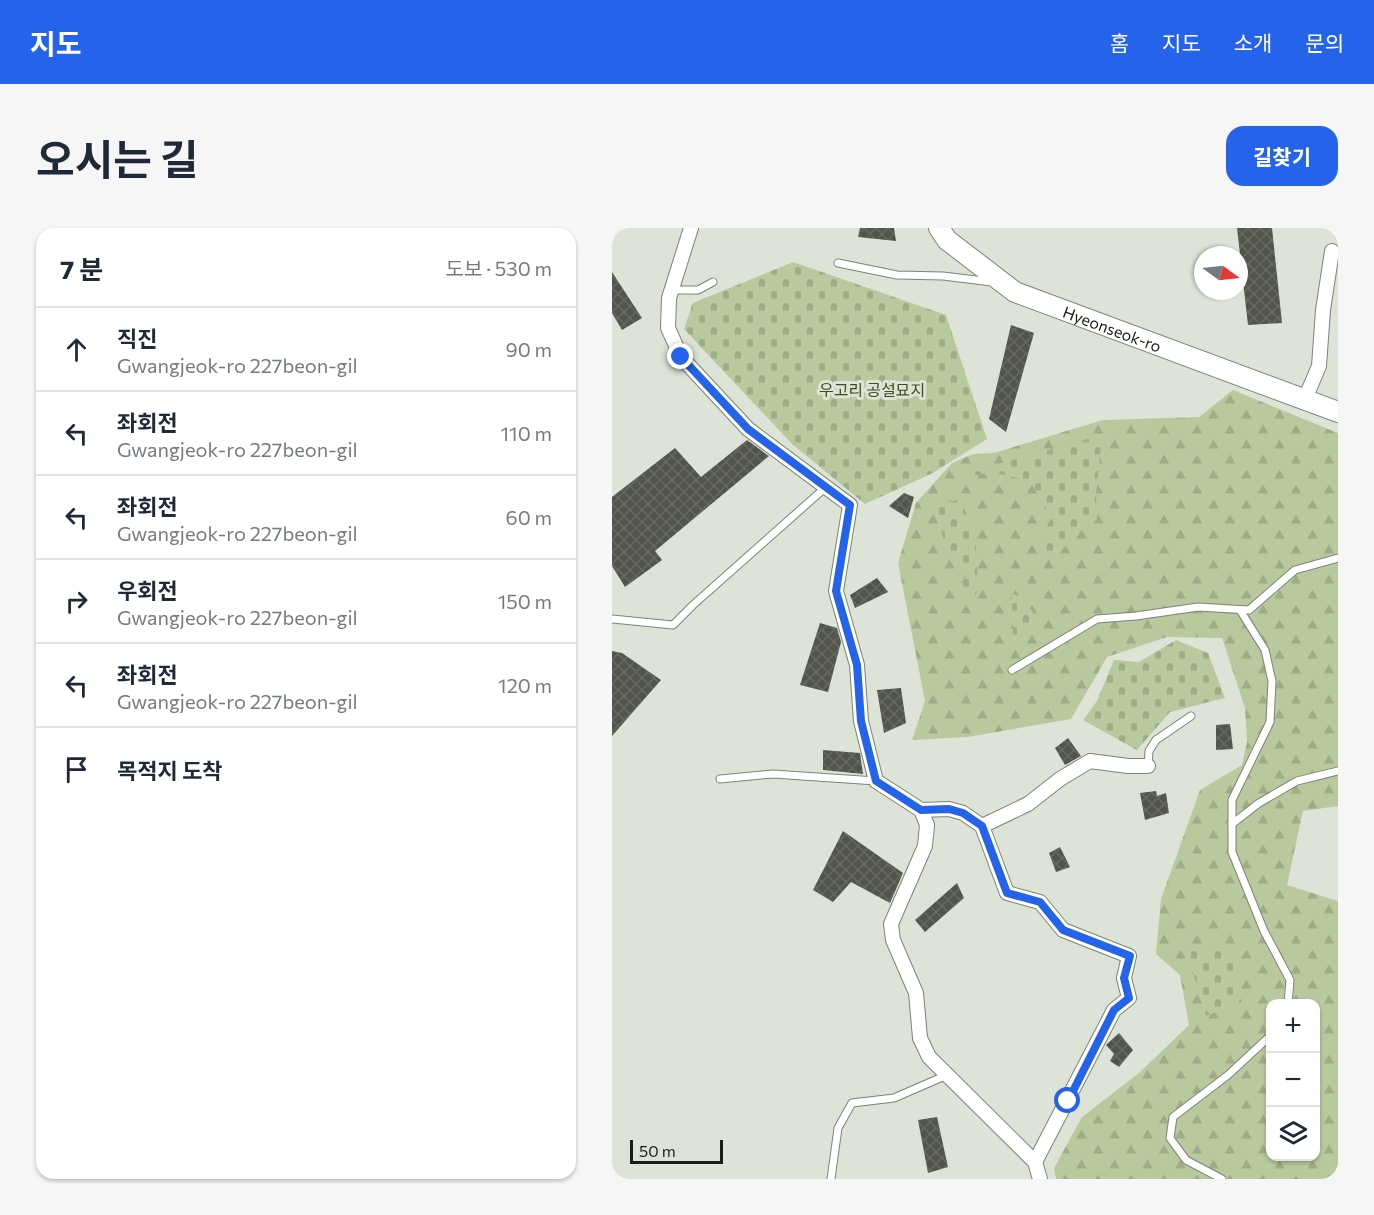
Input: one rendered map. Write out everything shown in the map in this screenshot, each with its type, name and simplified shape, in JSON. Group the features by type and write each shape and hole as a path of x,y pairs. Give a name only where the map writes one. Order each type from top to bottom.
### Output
{"street":[{"path":"691,228 669,298 668,328 681,357 748,429 850,505 836,591 857,665 861,721 876,781 921,810 949,809 963,813 982,826 1007,893 1040,902 1063,930 1130,956 1124,978 1129,998 1114,1010 1035,1162"},
{"name":"Hyeonseok-ro","path":"939,228 947,240 1015,292 1338,412"},
{"path":"1305,399 1319,366 1323,310 1332,251"},
{"path":"982,826 1028,804 1060,779 1090,761 1148,766"},
{"path":"921,810 927,825 925,846 891,924 893,940 916,993 920,1038 929,1057 1035,1162 1040,1179"}],"lane":[{"path":"838,263 897,275 943,276 1004,284"},
{"path":"671,290 698,290 713,282"},
{"path":"612,619 673,625 693,604 826,487"},
{"path":"1012,670 1097,619 1198,607 1249,610 1295,570 1338,558"},
{"path":"1240,610 1265,650 1272,681 1270,722 1232,800 1232,852 1264,931 1290,980 1288,999"},
{"path":"1148,766 1149,751 1156,740 1191,716"},
{"path":"1232,824 1259,803 1297,781 1338,771"},
{"path":"720,778 773,774 876,781"},
{"path":"1221,1179 1186,1160 1170,1138 1173,1117 1228,1075 1266,1040"},
{"path":"831,1179 838,1128 852,1103 894,1098 947,1075"}],"green space":[{"name":"우고리 공설묘지","path":"793,262 946,315 987,439 931,474 865,504 792,444 684,329 693,303"},
{"path":"1233,390 1338,433 1338,806 1303,811 1287,885 1338,901 1338,1179 1056,1179 1054,1168 1082,1117 1139,1073 1189,1025 1180,975 1156,954 1161,899 1200,790 1242,765 1247,742 1245,708 1222,638 1167,637 1107,657 1071,719 968,737 912,740 925,701 898,563 916,503 952,463 973,454 994,453 1103,420 1199,417"},
{"path":"1102,435 1096,495 1097,520 1072,536 1058,556 1036,551 1051,517 1031,481 991,472 968,477 966,468 988,467"},
{"path":"959,499 975,529 978,589 975,597 956,592 968,573 946,546 933,507"},
{"path":"1012,594 1020,596 1033,612 1026,633 1013,635"},
{"path":"1176,640 1208,653 1225,698 1170,712 1137,750 1083,720 1097,701 1114,660 1139,662"},
{"path":"1215,945 1232,958 1242,1002 1206,1016 1187,952"}],"building":[{"path":"860,228 894,228 896,241 858,237"},
{"path":"1237,228 1272,228 1282,323 1248,325 1245,300 1248,300 1248,246 1239,246"},
{"path":"612,272 642,318 622,330 612,313"},
{"path":"1011,325 1034,333 1006,432 989,419"},
{"path":"747,440 769,456 655,551 662,560 625,587 612,566 612,497 675,448 701,477"},
{"path":"904,493 914,497 908,518 889,506"},
{"path":"877,578 888,592 855,608 850,595"},
{"path":"820,623 837,628 841,642 828,692 800,685"},
{"path":"612,651 622,653 661,680 612,736"},
{"path":"901,688 906,723 884,733 877,690"},
{"path":"1230,724 1233,749 1216,750 1216,725"},
{"path":"1068,738 1081,756 1065,765 1055,748"},
{"path":"823,750 860,753 863,774 823,770"},
{"path":"1156,791 1157,796 1166,793 1169,813 1145,820 1140,793"},
{"path":"843,831 903,873 890,903 851,882 833,902 813,890"},
{"path":"1060,847 1070,867 1056,872 1049,853"},
{"path":"957,883 964,898 925,932 915,920"},
{"path":"1119,1033 1133,1050 1119,1067 1110,1061 1114,1054 1106,1045"},
{"path":"937,1117 948,1167 928,1173 918,1120"}],"route":[{"path":"681,357 748,429 850,505 836,591 857,665 861,721 876,781 921,810 949,809 963,813 982,826 1007,893 1040,902 1063,930 1130,956 1124,978 1129,998 1114,1010 1068,1101"}]}
